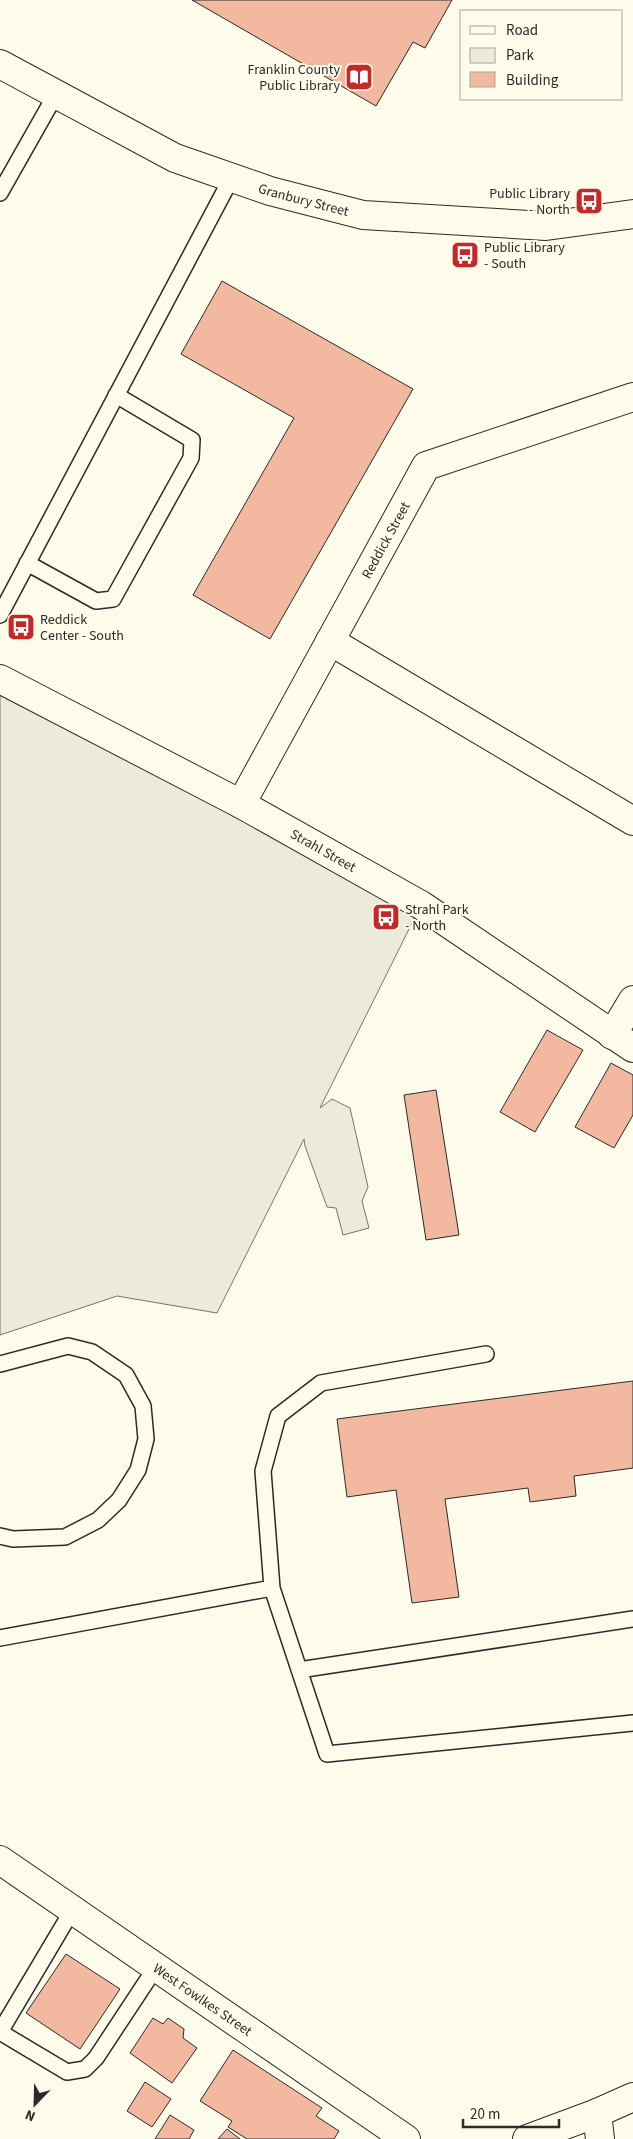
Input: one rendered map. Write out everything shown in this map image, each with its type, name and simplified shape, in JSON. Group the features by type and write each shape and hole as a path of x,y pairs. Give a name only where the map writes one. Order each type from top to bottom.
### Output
{"street":[{"name":"Granbury Street","path":"0,64 175,158 270,190 363,215 546,226 633,214"},
{"name":"Reddick Street","path":"241,804 426,466 633,397"},
{"path":"330,641 633,821"},
{"name":"Strahl Street","path":"0,679 241,804 421,904 623,1042"},
{"path":"623,1042 633,1000"},
{"name":"West Fowlkes Street","path":"0,1860 406,2139"},
{"path":"528,2139 598,2126 633,2097"}],"lane":[{"path":"0,193 56,94"},
{"path":"0,615 232,177"},
{"path":"27,563 96,601 114,599 191,458 192,440 116,395"},
{"path":"0,1364 68,1346 92,1352 126,1374 143,1406 146,1439 138,1470 119,1500 98,1520 64,1537 13,1539 0,1536"},
{"path":"486,1354 321,1383 278,1416 263,1471 272,1588 327,1754 633,1723"},
{"path":"0,1638 272,1588"},
{"path":"299,1670 633,1619"},
{"path":"73,1909 0,2032 67,2072 85,2069 96,2058 156,1967"}],"green space":[{"path":"0,695 421,905 320,1108 332,1099 350,1108 368,1187 362,1201 369,1228 343,1235 336,1208 327,1207 304,1139 217,1313 117,1296 0,1335"}],"building":[{"name":"Franklin County Public Library","path":"192,0 452,0 425,48 413,42 376,106"},
{"path":"222,281 413,389 270,639 193,595 294,418 181,354"},
{"path":"547,1030 583,1050 535,1132 500,1112"},
{"path":"611,1063 633,1075 633,1115 614,1148 575,1127"},
{"path":"436,1090 459,1235 426,1240 404,1095"},
{"path":"633,1381 633,1468 574,1476 576,1496 530,1502 528,1488 445,1499 459,1597 412,1603 396,1490 347,1497 337,1419"},
{"path":"66,1954 120,1989 80,2049 26,2013"},
{"path":"153,2018 163,2024 168,2018 184,2029 183,2038 197,2048 172,2083 130,2053"},
{"path":"233,2050 322,2108 316,2116 339,2131 334,2139 247,2139 228,2127 232,2121 200,2101"},
{"path":"145,2082 171,2099 152,2127 127,2111"},
{"path":"170,2115 194,2130 189,2139 155,2139"},
{"path":"227,2129 240,2139 218,2139"}],"place":[{"name":"Franklin County Public Library","path":"359,77"},
{"name":"Public Library - North","path":"589,201"},
{"name":"Public Library - South","path":"465,255"},
{"name":"Reddick Center - South","path":"21,627"},
{"name":"Strahl Park - North","path":"386,917"}]}
